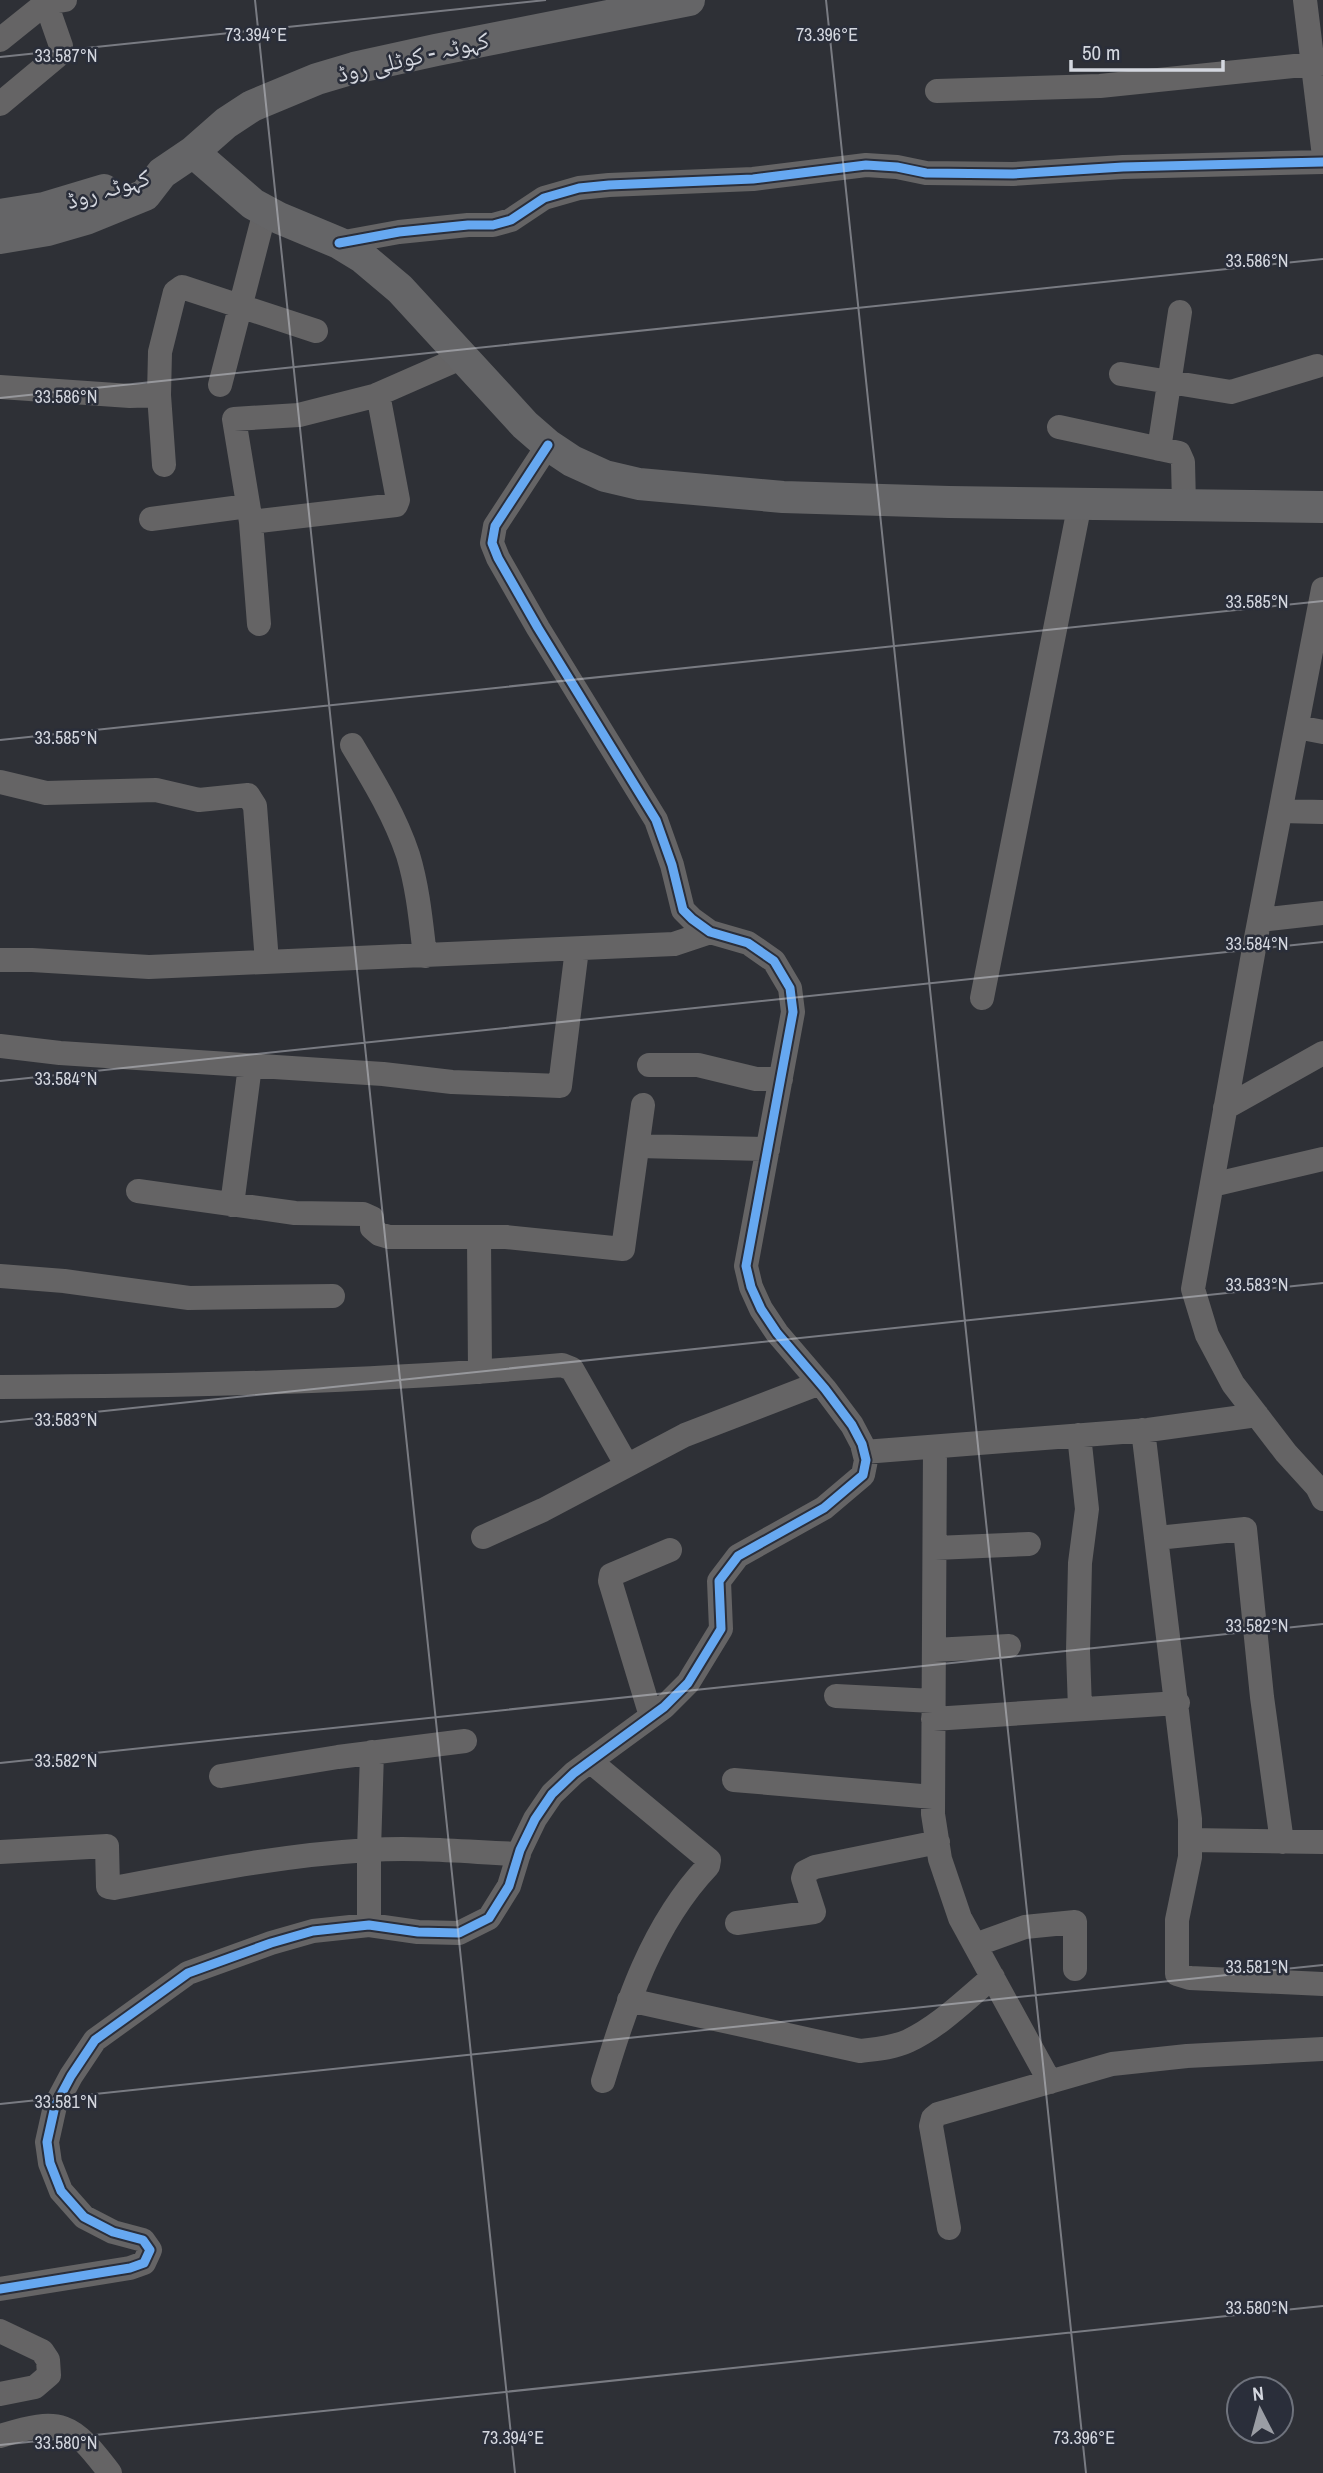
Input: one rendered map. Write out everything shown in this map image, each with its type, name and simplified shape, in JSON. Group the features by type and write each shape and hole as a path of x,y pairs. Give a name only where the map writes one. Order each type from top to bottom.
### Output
{"main road":[{"name":"کہوٹہ - کوٹلی روڈ","path":"162,173 252,106 317,79 633,5 689,0"},
{"path":"193,152 253,204 339,243 362,257 400,289 525,425 572,461 605,476 639,484 783,497 1323,507"},
{"name":"کہوٹہ روڈ","path":"0,215 73,201 135,178 162,173"},
{"name":"کہوٹہ روڈ","path":"0,238 48,230 106,212 145,195 162,173"}],"street":[{"path":"1305,0 1318,64 1323,148"},
{"path":"0,40 52,1 61,53 0,104"},
{"path":"936,91 1100,86 1318,64"},
{"path":"339,243 399,232 493,225 511,220 544,198 579,188 609,185 753,179 866,165 897,167 926,173 1013,174 1123,167 1323,162"},
{"path":"220,385 265,211"},
{"path":"164,465 159,395 160,352 175,292 182,287 316,331"},
{"path":"1159,449 1180,312"},
{"path":"259,624 250,514 234,419 299,415 378,394 463,357"},
{"path":"1121,374 1231,391 1317,366"},
{"path":"0,387 130,396 159,395"},
{"path":"151,519 396,505 398,500 378,394"},
{"path":"1059,427 1179,453 1183,462 1184,505"},
{"path":"0,2289 130,2268 145,2263 150,2250 143,2240 113,2232 84,2217 61,2191 50,2163 47,2142 55,2106 95,2040 188,1973 271,1943 313,1931 369,1925 418,1932 459,1933 489,1918 509,1886 519,1854 535,1819 552,1794 590,1761 664,1707 688,1684 721,1629 719,1581 738,1556 824,1508 849,1490 863,1475 866,1460 852,1425 777,1333 761,1309 751,1287 746,1266 793,1012 790,988 785,975 774,961 748,943 710,932 683,910 672,865 656,820 538,628 498,558 492,542 495,526 548,445"},
{"path":"982,998 1080,503"},
{"path":"1323,589 1318,646 1297,727 1280,811 1193,1289 1207,1335 1233,1384 1286,1453 1317,1487 1323,1499"},
{"path":"1297,727 1323,732"},
{"path":"352,745 385,801 407,854 419,902 425,956"},
{"path":"0,782 46,793 156,790 199,800 248,795 255,806 267,962"},
{"path":"1280,811 1323,812"},
{"path":"1260,920 1323,914"},
{"path":"0,960 149,967 674,944 710,932"},
{"path":"0,1046 60,1053 383,1074 452,1082 560,1086 577,949"},
{"path":"1225,1108 1323,1053"},
{"path":"649,1065 698,1065 756,1079 781,1079"},
{"path":"232,1205 250,1066"},
{"path":"138,1191 295,1213 363,1214 372,1218 372,1228 389,1237 506,1237 623,1249 643,1105"},
{"path":"638,1146 768,1149"},
{"path":"1212,1185 1323,1159"},
{"path":"479,1237 480,1372"},
{"path":"0,1276 64,1281 189,1298 333,1296"},
{"path":"0,1387 278,1384 562,1365 572,1370 626,1464"},
{"path":"483,1537 543,1510 685,1435 820,1383"},
{"path":"864,1452 1143,1430 1257,1415"},
{"path":"1143,1430 1190,1819 1190,1857 1177,1920 1177,1974 1191,1978 1323,1984"},
{"path":"1079,1435 1087,1509 1080,1563 1080,1709"},
{"path":"935,1447 933,1814 938,1842 950,1892 960,1918 1050,2082"},
{"path":"1157,1538 1245,1529 1262,1697 1282,1842"},
{"path":"935,1548 1029,1544"},
{"path":"651,1716 610,1581 611,1575 670,1550"},
{"path":"934,1650 1009,1646"},
{"path":"836,1696 933,1710 1080,1709 1178,1703"},
{"path":"221,1776 372,1752 465,1741"},
{"path":"369,1925 372,1752"},
{"path":"590,1761 709,1860 708,1866 661,1930 629,2000 603,2081"},
{"path":"734,1780 933,1797"},
{"path":"1190,1840 1323,1842"},
{"path":"737,1923 814,1912 803,1878 805,1872 815,1867 938,1842"},
{"path":"0,1852 107,1846 108,1887 114,1888 264,1859 369,1850 519,1854"},
{"path":"975,1945 1025,1927 1075,1922 1075,1969"},
{"path":"629,2000 860,2051 884,2049 907,2042 932,2027 993,1978"},
{"path":"949,2228 931,2126 933,2118 938,2114 1112,2064 1187,2056 1323,2049"},
{"path":"0,2331 42,2351 48,2360 49,2375 35,2387 0,2394"},
{"path":"0,2436 35,2426 54,2424 82,2440 110,2473"}],"cycle path":[{"path":"339,243 399,232 493,225 511,220 544,198 579,188 609,185 753,179 866,165 897,167 926,173 1013,174 1123,167 1323,162"},
{"path":"0,2289 130,2268 144,2263 150,2250 143,2240 113,2232 84,2217 61,2191 50,2163 47,2142 55,2106 95,2040 188,1973 271,1943 313,1931 369,1925 418,1932 459,1933 489,1918 509,1886 520,1850 535,1819 552,1794 574,1773 664,1707 688,1683 721,1629 719,1581 738,1556 824,1508 863,1475 866,1460 862,1444 852,1425 777,1333 761,1309 751,1287 746,1266 793,1012 790,988 774,961 748,943 710,932 683,910 672,865 656,820 538,628 492,543 495,526 548,445"}]}
